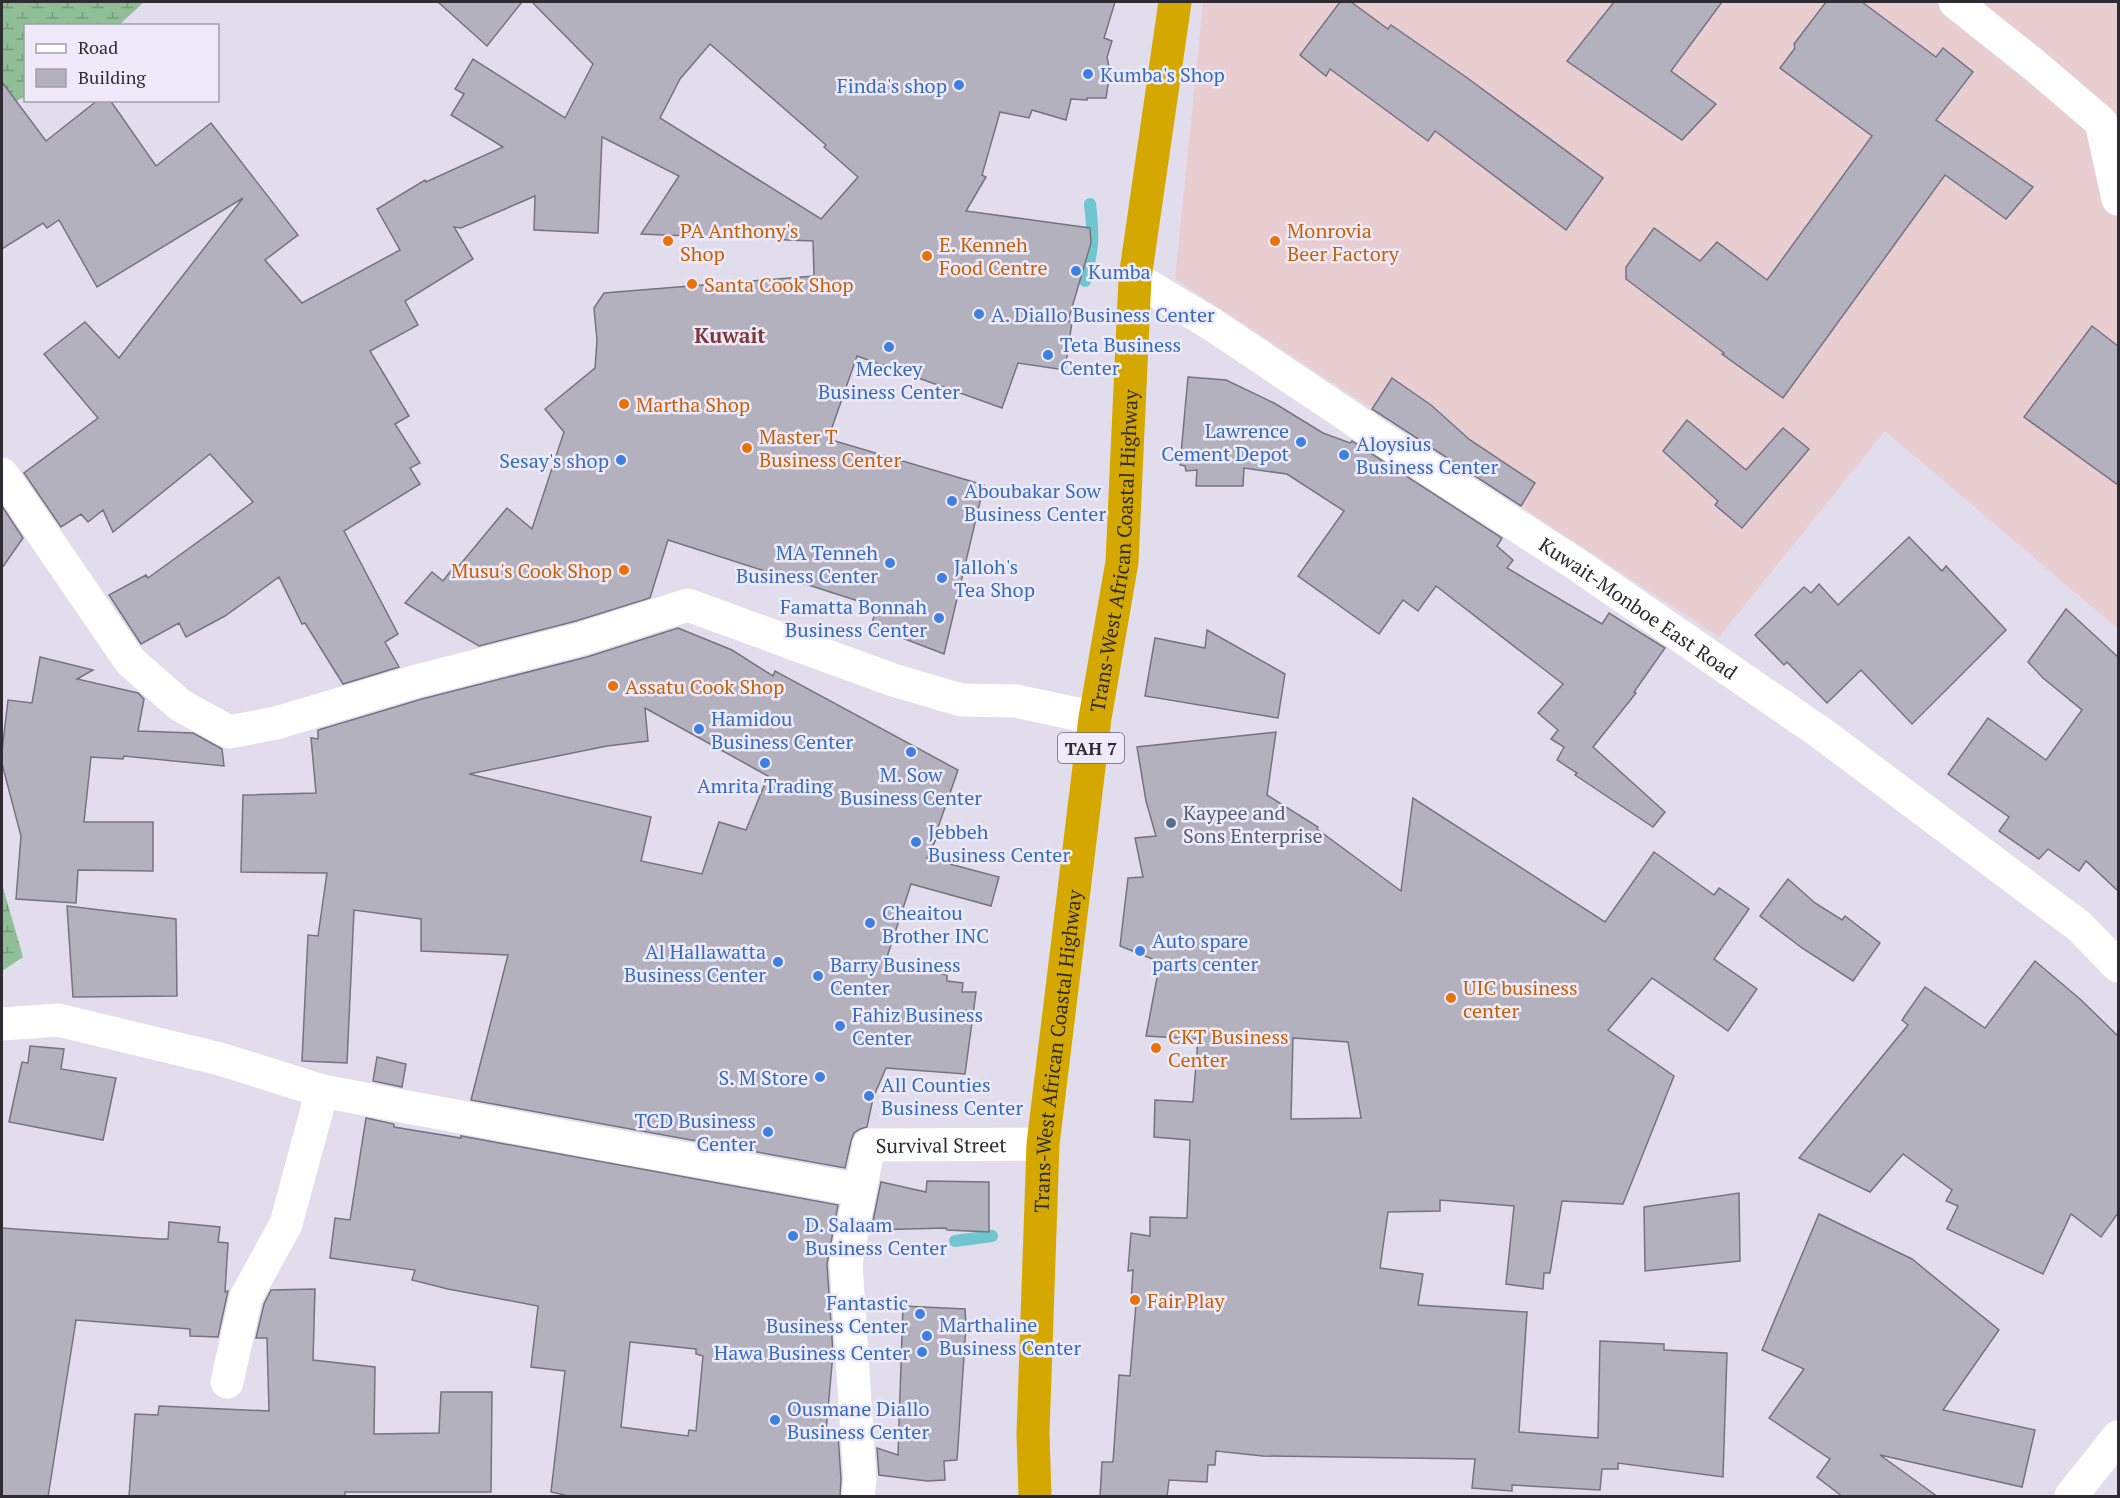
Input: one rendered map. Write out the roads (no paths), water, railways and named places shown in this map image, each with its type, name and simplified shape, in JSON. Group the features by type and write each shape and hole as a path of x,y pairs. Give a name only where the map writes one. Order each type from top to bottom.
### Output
{"highway":[{"name":"Trans-West African Coastal Highway","path":"1035,1497 1033,1434 1043,1143 1095,718 1122,562 1135,278 1175,2"}],"street":[{"path":"1955,2 2033,64 2110,116 2118,199"},
{"name":"Kuwait-Monboe East Road","path":"1135,278 1213,325 1387,442 1576,564 1821,733 2079,926 2118,966"},
{"path":"2,474 130,661 180,705 229,732 276,723 417,681 581,639 688,605 894,680 961,700 1016,701 1095,718"},
{"path":"2,1024 58,1020 220,1059 322,1091 860,1190"},
{"path":"227,1382 246,1297 286,1224 322,1091"},
{"name":"Survival Street","path":"858,1497 860,1479 846,1263 869,1145 1043,1143"},
{"path":"2071,1497 2118,1437"}],"waterway":[{"path":"1085,281 1092,243 1090,204"},
{"path":"955,1241 992,1236"}],"place":[{"name":"Kumba's Shop","path":"1088,74"},
{"name":"Finda's shop","path":"959,85"},
{"name":"PA Anthony's Shop","path":"668,241"},
{"name":"Monrovia Beer Factory","path":"1275,241"},
{"name":"E. Kenneh Food Centre","path":"927,256"},
{"name":"Kumba","path":"1076,271"},
{"name":"Santa Cook Shop","path":"692,284"},
{"name":"A. Diallo Business Center","path":"979,314"},
{"name":"Meckey Business Center","path":"889,347"},
{"name":"Teta Business Center","path":"1048,355"},
{"name":"Martha Shop","path":"624,404"},
{"name":"Lawrence Cement Depot","path":"1301,442"},
{"name":"Master T Business Center","path":"747,448"},
{"name":"Aloysius Business Center","path":"1344,455"},
{"name":"Sesay's shop","path":"621,460"},
{"name":"Aboubakar Sow Business Center","path":"952,501"},
{"name":"MA Tenneh Business Center","path":"890,563"},
{"name":"Musu's Cook Shop","path":"624,570"},
{"name":"Jalloh's Tea Shop","path":"942,578"},
{"name":"Famatta Bonnah Business Center","path":"939,618"},
{"name":"Assatu Cook Shop","path":"613,686"},
{"name":"Hamidou Business Center","path":"699,729"},
{"name":"M. Sow Business Center","path":"911,752"},
{"name":"Amrita Trading","path":"765,763"},
{"name":"Kaypee and Sons Enterprise","path":"1171,823"},
{"name":"Jebbeh Business Center","path":"916,842"},
{"name":"Cheaitou Brother INC","path":"870,923"},
{"name":"Auto spare parts center","path":"1140,951"},
{"name":"Al Hallawatta Business Center","path":"778,962"},
{"name":"Barry Business Center","path":"818,976"},
{"name":"UIC business center","path":"1451,998"},
{"name":"Fahiz Business Center","path":"840,1026"},
{"name":"CKT Business Center","path":"1156,1048"},
{"name":"S. M Store","path":"820,1077"},
{"name":"All Counties Business Center","path":"869,1096"},
{"name":"TCD Business Center","path":"768,1132"},
{"name":"D. Salaam Business Center","path":"793,1236"},
{"name":"Fair Play","path":"1135,1300"},
{"name":"Fantastic Business Center","path":"920,1314"},
{"name":"Marthaline Business Center","path":"927,1336"},
{"name":"Hawa Business Center","path":"922,1352"},
{"name":"Ousmane Diallo Business Center","path":"775,1420"}],"district":[{"name":"Kuwait","path":"730,335"}]}
